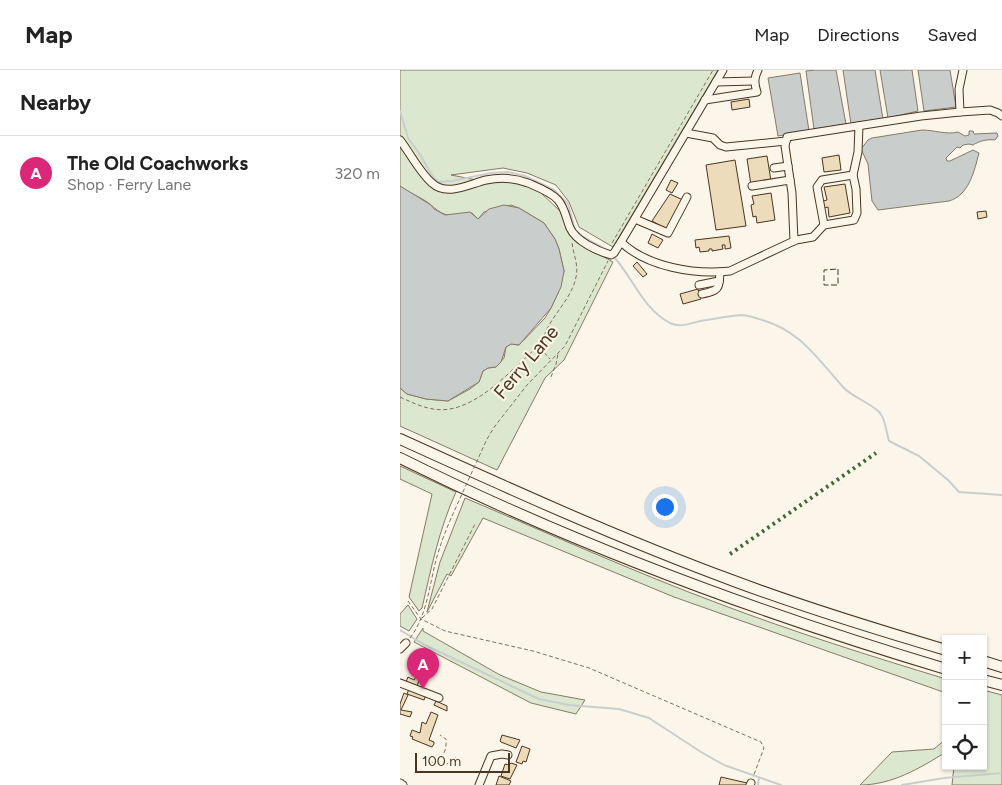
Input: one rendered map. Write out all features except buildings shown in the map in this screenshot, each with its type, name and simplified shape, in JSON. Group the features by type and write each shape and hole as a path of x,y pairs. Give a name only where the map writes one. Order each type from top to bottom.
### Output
{"highway":[{"path":"400,439 574,517 734,581 942,649"},
{"path":"400,458 545,524 677,578 779,616 942,668"},
{"path":"987,662 1002,667"},
{"path":"987,681 1002,685"}],"street":[{"path":"400,140 431,183 443,190 504,178 518,180 541,189 556,198 564,208 575,236 609,255 614,253 621,242 723,70"},
{"path":"705,100 757,92 754,81 758,70"},
{"path":"960,112 959,89 963,70"},
{"path":"716,82 754,81"},
{"path":"794,241 787,137 921,116 960,112 990,110 1002,116"},
{"path":"621,242 632,252 655,263 720,272 730,271 794,241 813,236 824,225 854,220 857,213 856,189 853,175 858,152 859,126"},
{"path":"686,133 713,138 720,146 726,147 786,141"},
{"path":"774,168 788,166"},
{"path":"824,225 817,187 822,180 853,175"},
{"path":"752,186 790,180"},
{"path":"635,218 668,233 687,197"},
{"path":"702,294 716,291 719,287 720,272"},
{"path":"699,285 719,281"},
{"path":"400,649 407,642"},
{"path":"400,682 439,698"},
{"path":"479,785 491,756 508,755"}],"path":[{"name":"Ferry Lane","path":"407,642 421,619 438,552 487,439 494,426 517,396 565,346 606,267 613,240 713,70"},
{"path":"400,397 416,405 434,410 450,409 467,404 499,382 534,350 540,348 548,328 571,292 577,276 577,263 572,250 572,240 575,236"},
{"path":"540,348 551,360"},
{"path":"551,377 558,354"},
{"path":"421,619 432,609 475,524"},
{"path":"408,602 421,619 445,630 533,651 589,668 761,742 764,748 755,770"},
{"path":"437,764 442,760 447,746 446,739 440,735"},
{"path":"430,762 448,764 456,757"}],"green space":[{"path":"400,70 718,70 613,247 579,227 569,202 556,185 527,173 503,168 451,175 487,182 517,182 539,191 562,213 577,242 613,262 564,360 545,378 497,470 400,426 400,388 407,394 426,399 448,401 479,382 483,371 496,367 504,358 506,347 511,344 519,345 545,318 558,293 564,271 559,249 555,239 544,223 519,208 511,205 484,212 478,219 472,213 448,215 400,186"},
{"path":"400,466 456,492 440,535 422,608 419,611 409,597 432,494 400,479"},
{"path":"465,498 688,592 832,643 942,678 942,692 674,597 483,518 451,576 447,574 427,612 440,562"},
{"path":"408,605 417,619 409,631 400,626 400,614"},
{"path":"423,628 423,631 500,675 541,692 585,700 576,714 531,703 414,642"},
{"path":"987,691 1002,695 1002,785 952,785 954,770 987,770"},
{"path":"942,742 942,754 916,769 894,779 860,785 892,752 934,749"}],"shaded area":[{"path":"836,70 846,124 814,129 806,71"},
{"path":"843,70 875,70 883,119 851,124"},
{"path":"880,70 912,70 918,111 888,118"},
{"path":"918,70 950,70 956,107 924,111"},
{"path":"800,73 809,131 778,136 768,78"},
{"path":"922,130 958,132 965,136 969,135 969,131 973,131 974,134 997,133 998,136 995,140 978,142 973,145 963,145 960,148 957,147 946,158 947,161 950,161 973,150 979,153 970,182 956,198 949,201 878,210 872,201 868,164 861,149 872,138"},
{"path":"400,186 445,215 470,212 478,219 489,209 504,205 519,208 544,223 555,239 564,271 561,287 551,308 519,345 511,344 506,347 501,362 496,367 483,371 479,382 448,401 426,399 407,394 400,388"}],"waterway":[{"path":"400,111 408,138 433,177 439,182 491,173 508,172 525,176 554,190 568,204 575,230 607,250"},
{"path":"614,257 645,302 670,323 684,325 743,315 786,330 806,346 847,391 880,413 885,423 889,441 919,456 948,480 959,492 1002,495"},
{"path":"400,630 425,645 539,699 569,705 619,709 649,718 724,765 781,785"},
{"path":"902,785 944,778 1002,773"},
{"path":"758,785 759,778"}],"hedge":[{"path":"730,554 876,453"}],"fence":[{"path":"838,269 838,285 824,285 824,270 838,269"}],"place":[{"name":"The Old Coachworks","path":"423,689"}]}
